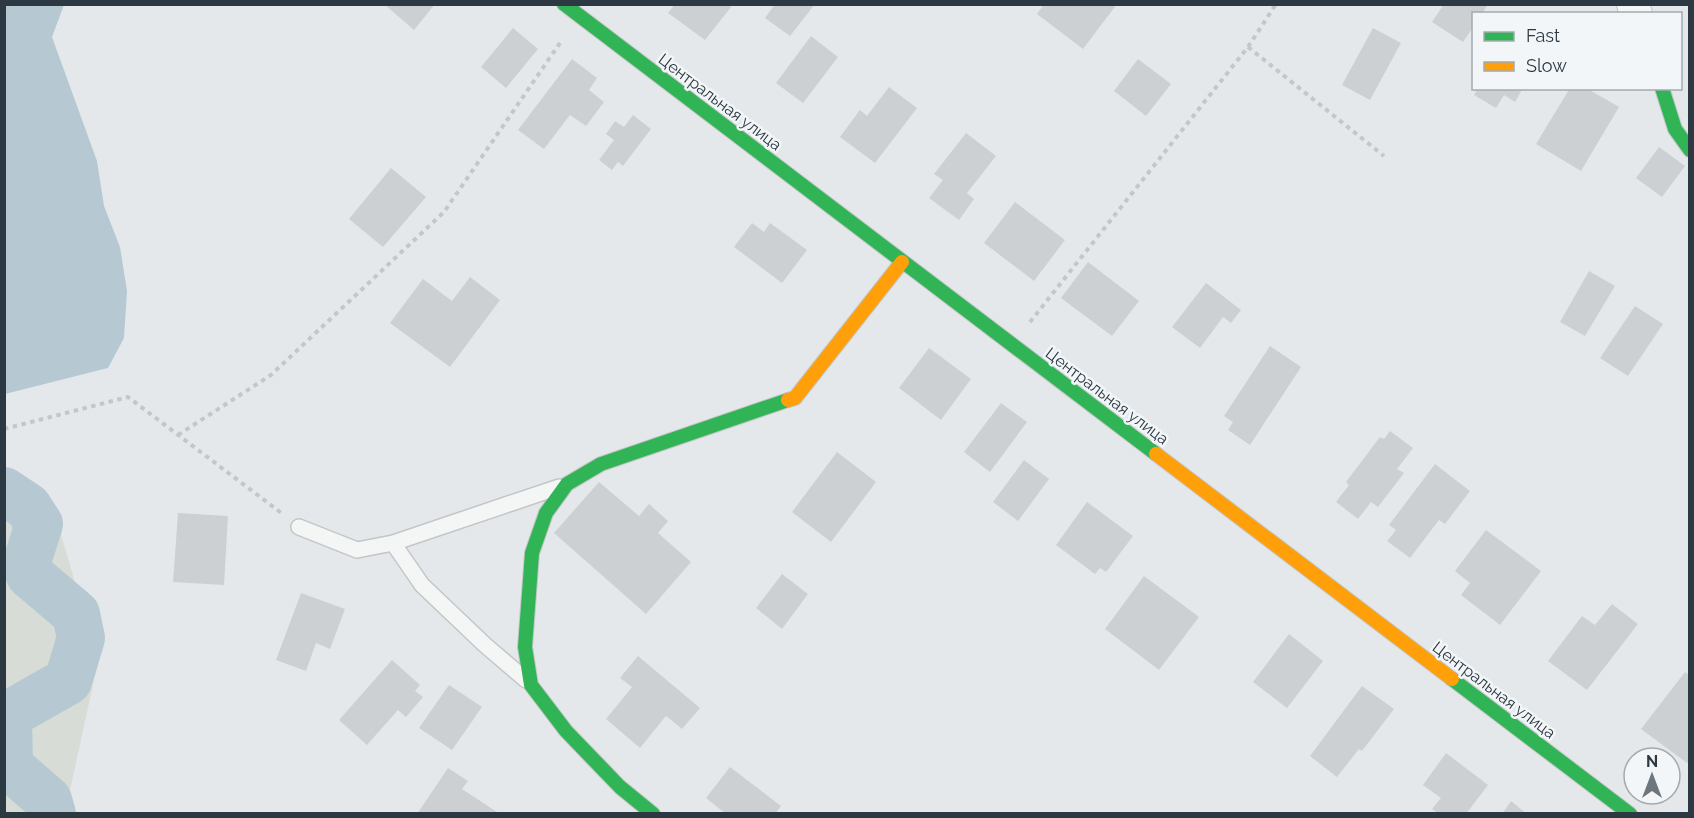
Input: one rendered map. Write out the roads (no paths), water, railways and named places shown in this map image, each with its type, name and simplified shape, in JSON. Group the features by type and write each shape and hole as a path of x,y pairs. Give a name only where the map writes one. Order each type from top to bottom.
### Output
{"street":[{"name":"Центральная улица","path":"564,4 1630,813"},
{"path":"1662,90 1669,119 1681,141 1689,150"},
{"path":"652,813 620,787 566,731 531,685 525,646 532,553 546,513 567,484 600,465 795,398 902,262"}],"lane":[{"path":"299,526 357,550 393,543 567,484"},
{"path":"393,543 422,585 531,685"}],"water":[{"path":"5,4 64,5 52,37 97,161 104,206 120,247 127,291 124,338 108,368 5,394"}],"waterway":[{"path":"4,491 28,507 39,524 26,565 30,575 76,614 81,638 68,681 8,715 9,766 48,800 52,814"}]}
